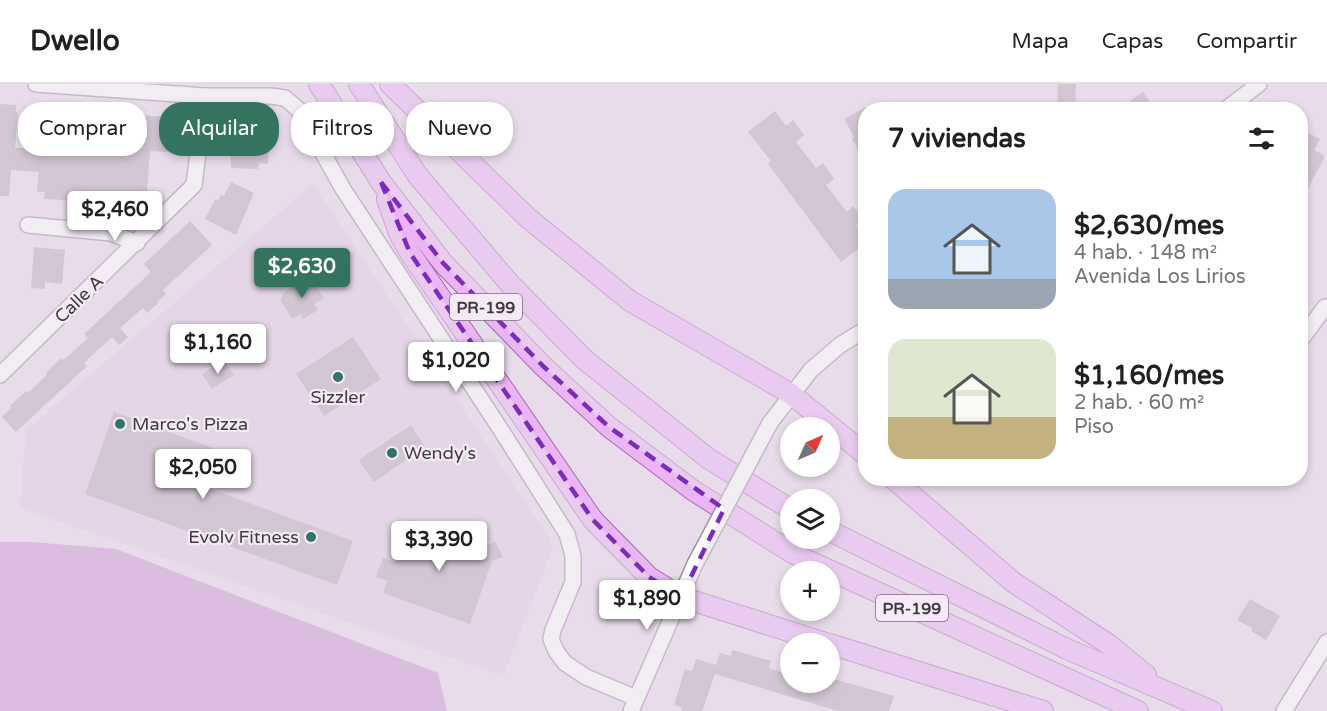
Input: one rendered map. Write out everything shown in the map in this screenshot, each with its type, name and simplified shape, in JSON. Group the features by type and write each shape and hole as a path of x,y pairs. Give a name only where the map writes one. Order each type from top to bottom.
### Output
{"main road":[{"name":"PR-199","path":"319,84 381,182 443,263 543,366 609,427 694,491 794,554 1138,711"},
{"name":"PR-199","path":"360,84 418,176 510,284 585,360 709,459 780,503"},
{"path":"390,84 528,218 630,301 791,394 858,448"},
{"path":"381,182 399,232 410,253 593,520 649,577 681,597 794,633"},
{"path":"901,486 1013,582 1108,644 1161,688"},
{"name":"PR-199","path":"840,536 1067,649 1212,711"},
{"path":"840,647 1042,711"}],"street":[{"path":"36,84 205,96 270,96 285,98 299,110 343,189 567,534 573,556 573,582 553,630 551,639 556,651 566,663 586,677 633,704 695,564 770,423 811,370 840,345 858,334"},
{"path":"1235,102 1259,84"},
{"name":"Calle A","path":"0,375 194,185 205,96"},
{"path":"28,225 111,233 137,243"},
{"path":"1308,330 1325,307"},
{"path":"1284,711 1327,642"}],"highlighted area":[{"path":"381,182 443,263 543,366 609,427 724,509 681,597 649,577 593,520 410,253"}],"shaded area":[{"path":"313,184 549,538 553,548 503,676 20,508 26,430"},
{"path":"0,542 32,542 116,549 438,673 447,711 0,711"}],"building":[{"path":"1058,84 1076,84 1075,102 1057,102"},
{"path":"1143,92 1150,102 1129,102"},
{"path":"0,104 16,105 16,112 18,112 15,148 18,148 18,156 147,156 147,116 159,116 159,152 150,151 146,206 44,199 45,192 37,192 39,172 11,170 9,196 0,196"},
{"path":"775,111 786,126 793,120 804,135 796,142 816,168 823,163 834,179 826,185 847,212 853,206 858,212 856,225 858,249 841,262 768,164 771,161 748,132"},
{"path":"858,111 858,149 852,139 854,137 844,119"},
{"path":"1308,133 1320,139 1314,150 1324,155 1308,188"},
{"path":"231,156 268,156 268,164 259,163 258,169 231,168"},
{"path":"231,182 254,193 236,235 205,219 215,199 218,201 221,195 224,196"},
{"path":"190,221 212,245 163,290 166,294 147,313 143,308 120,328 128,337 119,345 112,337 84,363 87,366 16,432 2,417 11,408 10,406 26,391 28,393 61,358 63,360 88,338 84,334 151,272 144,264"},
{"path":"34,247 65,250 62,284 45,282 45,289 31,288"},
{"path":"310,276 324,298 314,304 318,310 303,319 301,314 292,319 281,301 283,293"},
{"name":"Sizzler","path":"353,337 381,379 324,416 296,374"},
{"path":"224,360 234,375 212,389 202,374"},
{"path":"114,412 213,448 200,485 353,541 337,585 85,494"},
{"name":"Wendy's","path":"411,425 425,447 374,482 359,460"},
{"path":"410,520 484,547 495,541 503,557 492,561 470,624 383,593 387,581 376,577 383,558 395,562"},
{"path":"1250,599 1280,616 1266,640 1251,631 1252,628 1237,620"},
{"path":"732,650 771,661 769,668 780,672 780,693 840,693 840,681 894,696 889,711 838,711 715,674 702,711 681,711 682,707 674,705 685,669 692,671 696,659 716,665 720,653 731,656"}],"place":[{"name":"Sizzler","path":"338,377"},
{"name":"Marco's Pizza","path":"120,424"},
{"name":"Wendy's","path":"392,453"},
{"name":"Evolv Fitness","path":"311,537"}]}
